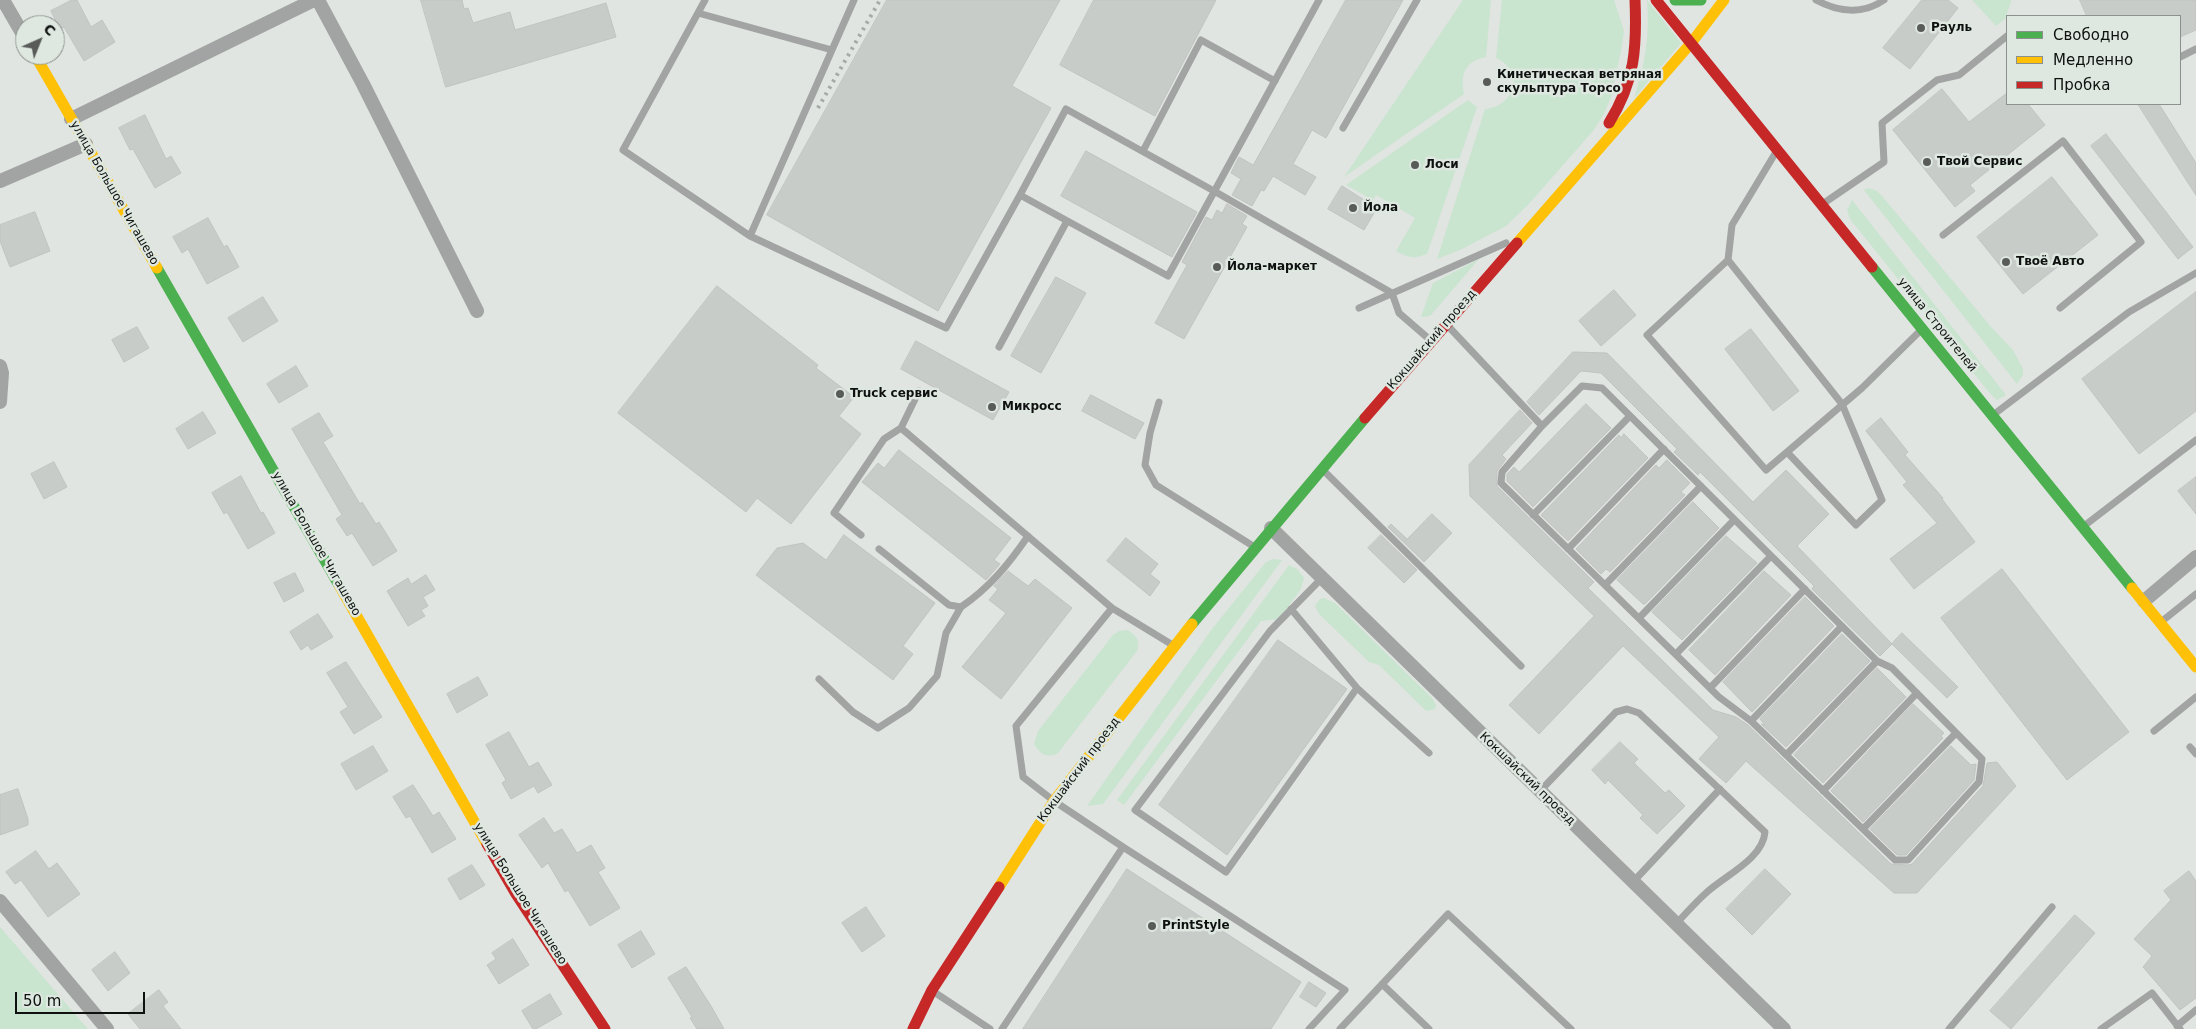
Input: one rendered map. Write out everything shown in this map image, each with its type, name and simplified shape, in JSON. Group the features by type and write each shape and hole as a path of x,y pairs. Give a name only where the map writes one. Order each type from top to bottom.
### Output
{"street":[{"path":"3,0 15,21"},
{"path":"71,119 314,0"},
{"path":"318,0 376,110 477,311"},
{"path":"1595,154 1604,130 1616,113 1632,74 1637,52 1635,0"},
{"name":"улица Строителей","path":"1656,0 1692,42 2196,667"},
{"path":"1675,0 1701,0"},
{"name":"Кокшайский проезд","path":"913,1029 932,990 1054,801 1173,646 1431,340 1692,42 1724,0"},
{"name":"улица Большое Чигашево","path":"40,65 516,894 604,1029"},
{"path":"0,181 86,144"},
{"path":"0,366 2,373 0,402"},
{"name":"Кокшайский проезд","path":"1271,528 1784,1029"},
{"path":"2144,602 2196,557"},
{"path":"0,902 107,1029"}],"lane":[{"path":"706,0 623,150 750,236 946,328 1066,109 1392,293 1399,313 1431,340"},
{"path":"750,236 854,0"},
{"path":"1020,195 1168,276 1320,0"},
{"path":"1343,128 1417,0"},
{"path":"1816,0 1835,9 1849,11 1863,9 1884,0"},
{"path":"698,13 832,50"},
{"path":"1821,204 1884,162 1882,123 1937,80 1959,76 2006,37"},
{"path":"1143,151 1201,40 1275,81"},
{"path":"2181,56 2196,49"},
{"path":"1944,235 2063,141 2140,242 2060,308"},
{"path":"1778,150 1732,224 1728,260 1647,335 1766,470 1862,388 1922,328"},
{"path":"999,347 1067,220"},
{"path":"1359,308 1523,236"},
{"path":"1728,260 1842,404 1882,500 1856,525 1787,452"},
{"path":"1993,415 2129,312 2196,272"},
{"path":"1446,324 1542,426"},
{"path":"1582,386 1602,388 1630,416 1842,626 1877,660 1892,668 1982,758 1979,782 1908,860 1895,860 1750,721 1710,688 1501,483 1502,472 1542,426 1582,386"},
{"path":"861,535 834,513 884,439 901,428 919,391"},
{"path":"1159,402 1150,433 1145,465 1156,485 1255,547"},
{"path":"1533,515 1630,416"},
{"path":"901,428 1112,608 1173,646"},
{"path":"2083,526 2196,440"},
{"path":"1568,549 1664,449"},
{"path":"1322,469 1521,666"},
{"path":"1605,585 1701,486"},
{"path":"1639,618 1734,520"},
{"path":"819,680 853,712 878,728 909,708 937,676 946,633 961,607 976,596 1006,566 1028,536"},
{"path":"879,549 949,605 961,607"},
{"path":"1676,654 1771,556"},
{"path":"1322,578 1270,631 1135,810 1226,872 1358,688"},
{"path":"1710,688 1805,589"},
{"path":"2160,622 2196,594"},
{"path":"1112,608 1016,726 1023,777 1054,801 1123,847 1345,990 1309,1029"},
{"path":"1291,609 1358,688 1429,753"},
{"path":"1750,721 1842,626"},
{"path":"1786,755 1877,660"},
{"path":"1823,791 1917,693"},
{"path":"2154,731 2196,697"},
{"path":"1540,791 1616,712 1627,709 1639,713 1765,832 1764,840 1754,854 1708,891 1676,924"},
{"path":"1863,829 1956,732"},
{"path":"2190,746 2196,754"},
{"path":"1633,882 1720,789"},
{"path":"1002,1029 1123,847"},
{"path":"1949,1029 2052,907"},
{"path":"1340,1029 1448,914 1571,1029"},
{"path":"1382,984 1429,1029"},
{"path":"932,990 990,1029"},
{"path":"2102,1029 2152,993 2178,1027 2196,1010"}],"green space":[{"path":"1463,0 1491,0 1486,57 1473,62 1466,70 1463,80 1464,94 1344,177"},
{"path":"1502,0 1614,0 1624,31 1611,97 1604,114 1593,131 1527,206 1506,226 1460,250 1437,259 1485,109 1504,102 1510,95 1513,87 1511,71 1496,58"},
{"path":"1647,0 1681,43 1634,98 1646,50"},
{"path":"1972,0 2011,0 2005,19 1996,26"},
{"path":"1468,100 1477,107 1427,254 1418,257 1404,255 1396,251 1415,218 1376,195 1373,200 1346,185"},
{"path":"1868,188 1877,191 1882,196 1992,328 2013,350 2023,369 2023,375 2017,384 1864,190"},
{"path":"1852,200 2006,395 1997,400 1988,391 1850,219 1847,210"},
{"path":"1479,259 1430,316 1421,317 1433,283"},
{"path":"1273,559 1282,560 1103,804 1087,806 1212,629 1266,562"},
{"path":"1289,565 1297,569 1304,578 1301,589 1279,619 1261,621 1124,805 1117,800"},
{"path":"1324,598 1335,603 1433,699 1436,705 1435,709 1427,711 1422,707 1379,665 1369,662 1319,614 1315,606 1320,599"},
{"path":"1128,630 1137,639 1137,651 1058,753 1050,756 1041,753 1034,744 1038,731 1113,635 1119,631"},
{"path":"0,927 88,1029 0,1029"}],"building":[{"path":"72,0 77,0 91,27 102,20 115,42 84,61 65,29 65,15 53,15 51,11"},
{"path":"421,0 462,0 464,9 468,8 473,23 510,12 515,30 606,3 616,37 446,87"},
{"path":"887,0 1060,0 1012,86 1051,108 938,311 767,215"},
{"path":"1094,0 1216,0 1155,116 1060,65"},
{"path":"1346,0 1403,0 1326,138 1312,130 1293,164 1316,177 1305,195 1273,176 1264,191 1261,190 1252,206 1232,195 1241,179 1231,173 1239,157 1253,165"},
{"name":"Рауль","path":"1922,0 1948,0 1958,8 1910,69 1883,48"},
{"path":"2080,0 2196,0 2196,30 2181,37 2181,15 2087,15"},
{"path":"1942,89 1969,122 2006,94 2006,105 2029,105 2045,125 1970,185 1975,191 1955,207 1893,130"},
{"path":"2139,105 2160,105 2196,163 2196,195"},
{"path":"145,115 166,159 171,156 181,173 155,188 133,149 130,150 119,128"},
{"path":"2106,134 2193,247 2178,259 2091,146"},
{"path":"1086,151 1197,212 1172,257 1061,196"},
{"path":"2052,177 2098,235 2023,294 1977,237"},
{"name":"Йола","path":"1342,186 1377,208 1364,230 1328,209"},
{"path":"1227,204 1247,216 1242,224 1247,227 1184,339 1155,323 1187,265 1182,262 1206,217 1212,220 1217,210 1222,213"},
{"path":"35,212 50,251 10,267 0,241 0,225"},
{"path":"208,218 224,247 227,245 239,267 207,284 188,249 182,253 173,237"},
{"path":"1056,277 1086,293 1041,373 1011,356"},
{"path":"717,286 818,365 816,368 854,397 839,416 861,434 791,524 757,498 746,512 618,413"},
{"path":"1614,290 1636,315 1601,346 1579,321"},
{"path":"2196,292 2196,411 2139,454 2082,379"},
{"path":"263,297 278,321 243,342 228,318"},
{"path":"137,327 149,348 124,362 112,340"},
{"path":"1751,329 1799,391 1773,411 1725,349"},
{"path":"916,341 1009,392 993,420 901,369"},
{"path":"1573,352 1607,353 1753,502 1786,470 1829,514 1797,546 1892,644 1880,656 1812,589 1814,586 1700,472 1698,475 1674,452 1677,449 1601,373 1581,371 1539,415 1527,402"},
{"path":"296,366 308,386 279,403 267,384"},
{"path":"1091,395 1144,423 1135,439 1082,411"},
{"path":"1586,404 1611,428 1533,507 1507,481 1507,474 1514,467 1519,472"},
{"path":"1520,410 1532,423 1502,455 1506,459 1497,471 1497,486 1594,582 1588,588 1713,710 1736,717 1748,725 1891,864 1912,864 1983,786 1987,763 1997,762 2016,786 1917,893 1894,893 1746,761 1726,783 1699,759 1719,737 1623,646 1539,734 1509,705 1594,616 1470,496 1469,465"},
{"path":"203,412 216,433 188,449 176,429"},
{"path":"319,413 333,436 323,442 360,504 362,502 376,524 379,522 397,551 373,566 352,533 347,536 336,519 342,515 292,429"},
{"path":"1881,418 1908,452 1905,455 1943,498 1975,542 1914,589 1890,559 1937,523 1903,485 1907,482 1866,431"},
{"path":"1624,434 1648,458 1568,541 1541,515 1619,435 1621,438"},
{"path":"899,450 1011,538 994,560 1000,564 986,580 862,482 878,463 884,468"},
{"path":"1667,460 1690,483 1681,492 1685,495 1610,572 1606,569 1601,574 1576,549 1656,465 1659,468"},
{"path":"54,462 67,487 44,499 31,474"},
{"path":"241,476 261,513 263,512 275,533 248,549 227,512 224,514 212,493"},
{"path":"2196,477 2196,514 2178,491"},
{"path":"1693,502 1719,528 1643,604 1617,580"},
{"path":"1432,514 1452,533 1424,562 1388,527 1391,524 1407,539"},
{"path":"844,535 935,603 903,646 913,654 893,680 756,575 777,548 803,543 826,560"},
{"path":"1381,535 1417,570 1404,583 1368,548"},
{"path":"1726,536 1757,563 1682,640 1652,612"},
{"path":"1126,538 1158,564 1150,574 1160,582 1150,596 1107,561"},
{"path":"2002,569 2129,732 2067,780 1941,618"},
{"path":"1008,571 1028,586 1035,579 1072,608 1001,699 962,667 1006,613 989,600 998,589 994,586"},
{"path":"1764,571 1791,595 1715,675 1689,650"},
{"path":"295,573 304,591 284,602 274,583"},
{"path":"426,575 435,590 423,597 428,606 421,610 425,616 408,626 387,591 408,578 411,584"},
{"path":"1805,597 1834,626 1752,712 1723,682"},
{"path":"318,614 333,637 311,650 308,645 301,650 290,632"},
{"path":"1902,633 1958,687 1947,698 1892,644"},
{"path":"1842,634 1870,661 1786,747 1761,724 1765,725 1760,719"},
{"path":"1278,640 1347,689 1227,855 1159,805"},
{"path":"346,662 382,717 354,734 340,712 348,707 327,673"},
{"path":"1877,668 1906,697 1823,783 1794,755"},
{"path":"478,677 488,695 457,713 447,694"},
{"path":"1913,704 1944,733 1941,736 1943,738 1863,822 1831,791"},
{"path":"509,732 529,767 538,762 552,785 538,793 534,786 511,799 502,783 506,780 486,745"},
{"path":"1620,742 1638,759 1634,763 1665,793 1669,790 1685,806 1657,834 1640,818 1643,815 1608,780 1605,784 1592,770"},
{"path":"373,746 388,771 356,790 341,764"},
{"path":"1951,746 1971,765 1976,764 1974,780 1906,855 1897,855 1870,829"},
{"path":"413,785 433,816 439,812 456,839 432,853 410,816 406,818 393,797"},
{"path":"18,789 28,819 28,825 0,835 0,795"},
{"path":"544,818 554,833 562,829 577,853 591,845 605,868 598,872 620,908 590,926 568,890 565,892 548,863 542,868 519,835"},
{"path":"36,851 49,869 57,863 80,894 48,917 21,880 15,884 6,872"},
{"path":"472,865 485,885 460,900 448,879"},
{"name":"PrintStyle","path":"1127,869 1301,982 1271,1029 1023,1029"},
{"path":"1765,869 1791,894 1752,935 1726,909"},
{"path":"2189,871 2196,881 2196,998 2180,1010 2143,967 2152,956 2134,939 2171,900 2164,891"},
{"path":"866,907 885,936 862,952 842,923"},
{"path":"2075,915 2095,933 2011,1029 1990,1011"},
{"path":"641,931 655,954 632,968 618,945"},
{"path":"513,939 529,965 499,984 487,965 496,959 492,953"},
{"path":"115,952 130,973 108,991 92,970"},
{"path":"686,967 724,1029 697,1029 690,1018 692,1017 668,978"},
{"path":"1309,982 1326,993 1316,1007 1300,997"},
{"path":"159,990 168,1002 163,1006 181,1029 140,1029 128,1014"},
{"path":"550,994 562,1014 533,1029 522,1011"}],"railway":[{"path":"818,108 880,0"}],"traffic: fast":[{"path":"1675,0 1701,0"},
{"path":"1872,267 2132,588"},
{"path":"157,268 339,585"},
{"path":"1192,624 1365,418"}],"traffic: slow":[{"path":"1517,243 1692,42 1724,0"},
{"path":"41,65 157,268"},
{"path":"339,585 487,844"},
{"path":"2132,588 2196,667"},
{"path":"999,887 1054,801 1192,624"}],"traffic: jam":[{"path":"1609,123 1624,93 1632,64 1635,49 1635,0"},
{"path":"1656,0 1872,267"},
{"path":"1365,418 1517,243"},
{"path":"487,844 516,894 605,1029"},
{"path":"913,1029 932,990 999,887"}],"place":[{"name":"Рауль","path":"1921,28"},
{"name":"Кинетическая ветряная скульптура Торсо","path":"1487,82"},
{"name":"Твой Сервис","path":"1927,162"},
{"name":"Лоси","path":"1415,165"},
{"name":"Йола","path":"1353,208"},
{"name":"Твоё Авто","path":"2006,262"},
{"name":"Йола-маркет","path":"1217,267"},
{"name":"Truck сервис","path":"840,394"},
{"name":"Микросс","path":"992,407"},
{"name":"PrintStyle","path":"1152,926"}]}
